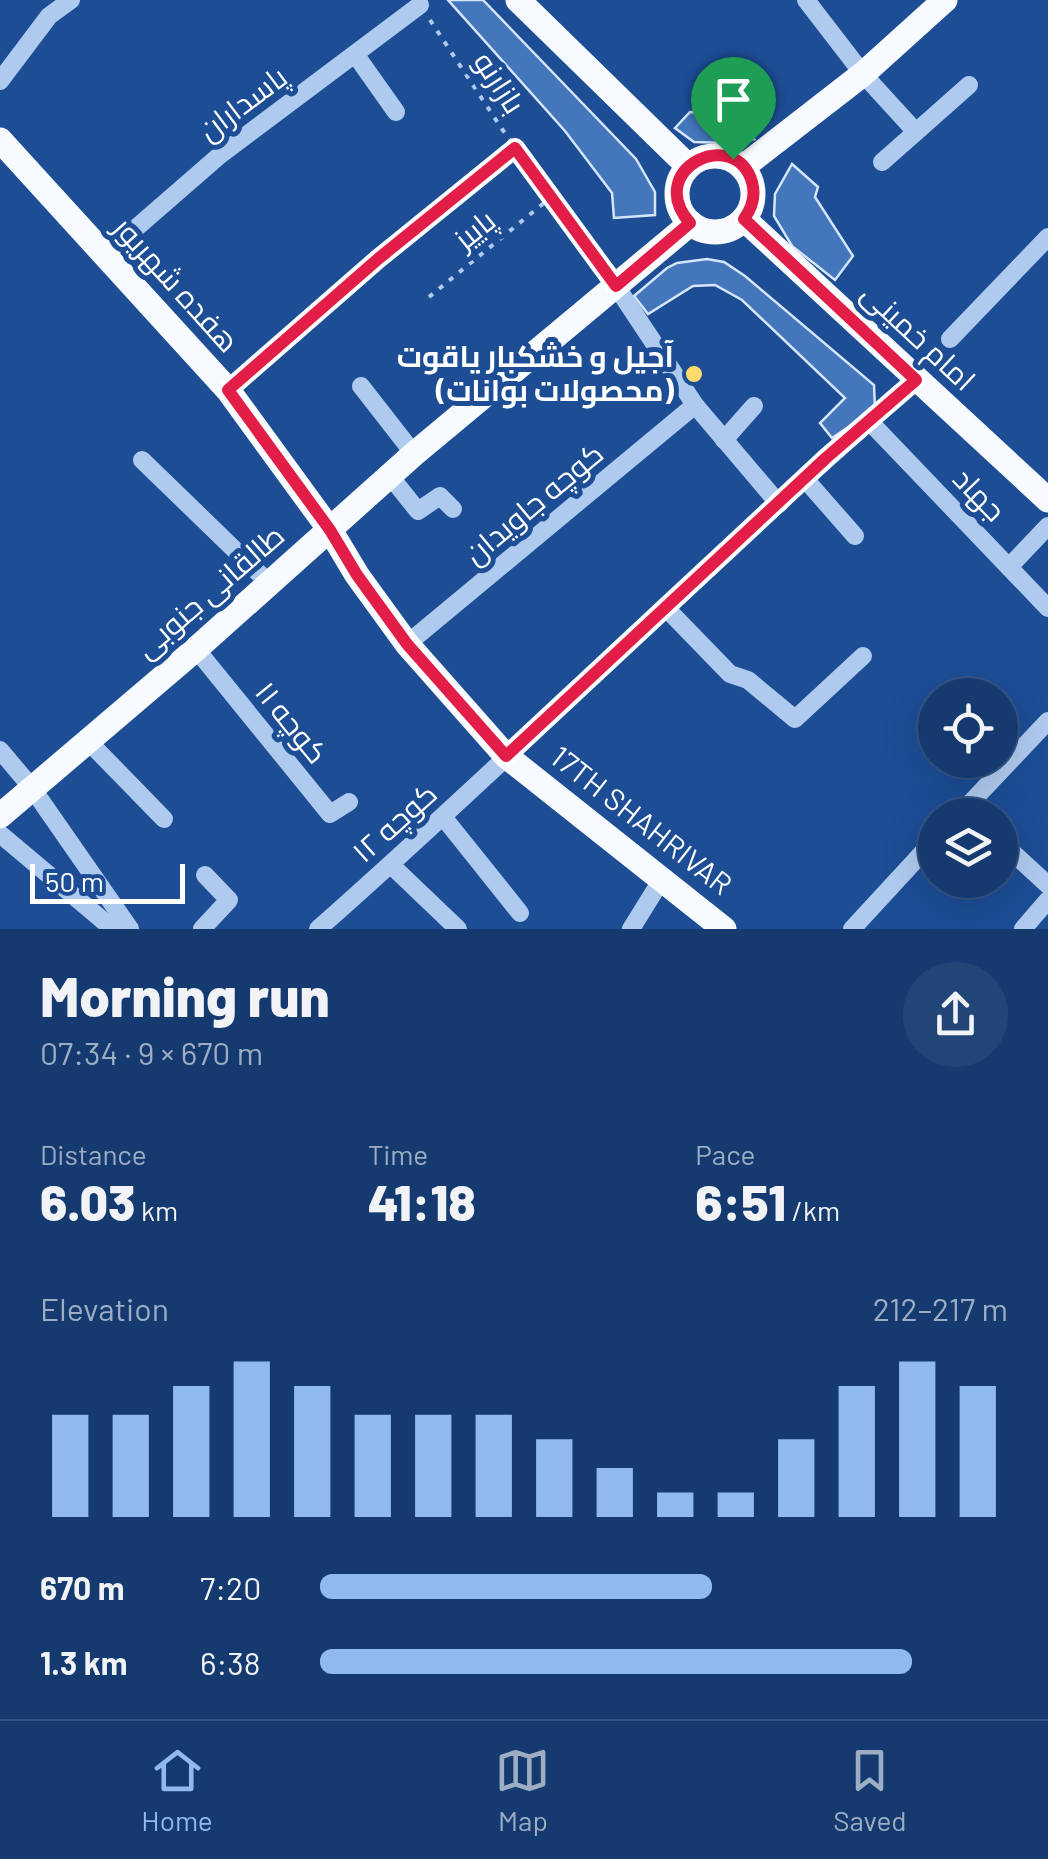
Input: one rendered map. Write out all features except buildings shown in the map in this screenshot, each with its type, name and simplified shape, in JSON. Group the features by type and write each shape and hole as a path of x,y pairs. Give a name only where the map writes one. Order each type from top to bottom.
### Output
{"main road":[{"path":"518,0 688,166"},
{"path":"744,167 863,74 945,0"},
{"name":"هفده شهریور","path":"0,140 228,390 330,530"},
{"path":"710,155 721,155 744,167 754,187 754,198 744,219 735,227 712,232 690,223 678,202 677,189 688,166 710,155"},
{"name":"امام خمینی","path":"744,219 1048,500"},
{"name":"طالقانی جنوبی","path":"0,816 196,649 414,454 690,223"},
{"name":"17TH SHAHRIVAR","path":"330,530 407,644 506,756 724,929"}],"street":[{"path":"0,81 49,16 71,0"},
{"path":"806,0 863,74 916,132"},
{"name":"پاسداران","path":"105,255 220,155 420,5"},
{"path":"355,54 396,112"},
{"path":"882,162 969,85"},
{"path":"950,338 1048,237"},
{"path":"616,286 695,405 779,504"},
{"name":"کوچه ۱۲","path":"318,929 444,818 506,756 916,380"},
{"path":"361,386 414,454"},
{"name":"کوچه جاویدان","path":"407,644 695,405"},
{"path":"724,440 754,406"},
{"name":"جهاد","path":"869,421 1048,608"},
{"path":"142,460 269,583"},
{"path":"390,476 418,512 440,496 452,509"},
{"path":"805,479 854,536"},
{"path":"1009,567 1048,526"},
{"path":"666,608 730,674 748,680 796,720 863,656"},
{"name":"کوچه ۱۱","path":"196,649 330,814 349,802"},
{"path":"979,798 1048,721"},
{"path":"87,740 164,819"},
{"path":"0,750 32,788 130,929"},
{"path":"444,818 520,913"},
{"path":"0,834 113,929"},
{"path":"852,929 918,857"},
{"path":"1018,858 1048,885"},
{"path":"391,864 458,929"},
{"path":"202,929 229,900 204,875"},
{"path":"630,929 662,878"},
{"path":"1024,929 1048,900"}],"path":[{"name":"بازارنو","path":"420,5 515,148 616,286"},
{"path":"228,390 378,259 515,148"},
{"name":"پاییز","path":"429,297 550,198"}],"place":[{"name":"آجیل و خشکبار یاقوت (محصولات بوانات)","path":"694,374"}],"route":[{"path":"515,148 616,286 690,223 682,214 677,189 688,166 710,155 733,159 744,167 754,187 754,198 744,219 916,380 826,458 506,756 407,644 228,390 378,259 515,148"}]}
